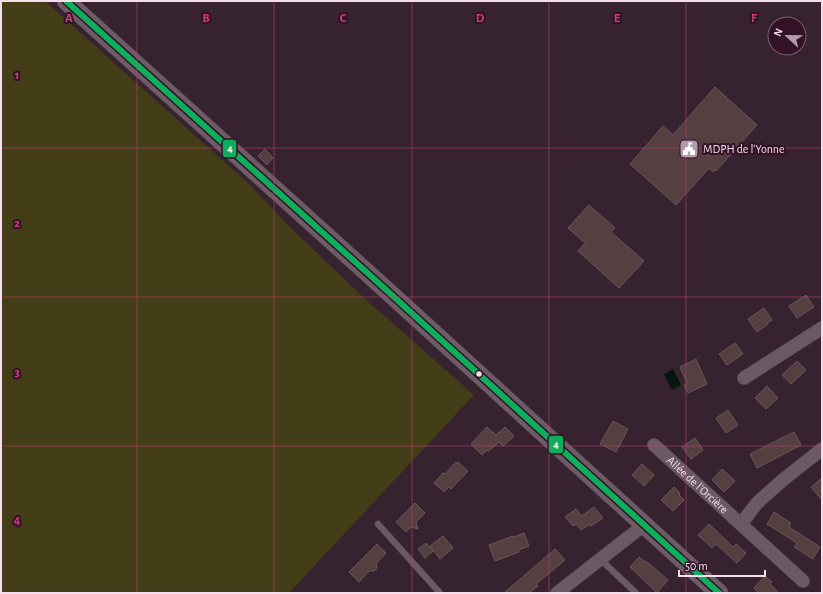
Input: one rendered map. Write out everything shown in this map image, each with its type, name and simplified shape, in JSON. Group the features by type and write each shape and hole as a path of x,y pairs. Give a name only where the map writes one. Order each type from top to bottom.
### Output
{"main road":[{"path":"66,1 719,593"}],"street":[{"path":"744,378 822,328"},
{"name":"Allée de l'Orcière","path":"654,446 803,581"},
{"path":"741,524 757,503 820,453"},
{"path":"557,593 644,525"}],"lane":[{"path":"378,524 440,593"},
{"path":"600,559 636,593"}],"shaded area":[{"path":"1,1 45,1 248,183 288,225 363,297 474,395 289,593 1,593"},
{"path":"673,369 681,385 672,390 664,374"}],"building":[{"name":"MDPH de l'Yonne","path":"715,87 757,125 716,171 715,170 713,172 709,168 676,205 630,164 663,126 673,135"},
{"path":"265,149 273,158 267,165 258,156"},
{"path":"589,205 615,228 611,232 644,261 619,288 578,251 585,243 568,228"},
{"path":"806,295 814,307 797,318 789,306"},
{"path":"764,308 772,320 757,332 748,319"},
{"path":"735,343 743,354 727,365 719,354"},
{"path":"696,359 707,384 688,393 684,385 687,383 680,367"},
{"path":"797,361 806,370 791,384 782,375"},
{"path":"767,386 778,398 766,409 755,398"},
{"path":"728,410 738,425 726,433 716,418"},
{"path":"613,421 628,429 616,452 600,444"},
{"path":"487,427 496,435 505,427 514,436 503,446 499,442 482,455 471,444"},
{"path":"794,432 801,445 757,468 750,454"},
{"path":"695,438 703,450 691,459 682,447"},
{"path":"456,462 468,471 451,489 449,487 444,492 434,483"},
{"path":"642,464 654,475 644,486 632,475"},
{"path":"722,469 735,481 724,492 712,480"},
{"path":"822,478 822,500 811,487"},
{"path":"674,487 684,500 673,511 661,500"},
{"path":"415,503 425,513 416,522 418,529 411,527 406,532 396,522"},
{"path":"594,507 603,518 591,526 590,524 581,530 576,524 573,526 565,517 576,509 582,516"},
{"path":"774,512 791,523 789,527 820,547 813,559 794,547 797,543 767,524"},
{"path":"709,524 733,547 736,544 746,553 737,563 716,544 712,548 698,535"},
{"path":"524,533 529,546 518,550 519,552 495,561 489,545"},
{"path":"443,536 453,548 440,559 430,546"},
{"path":"426,543 433,551 425,558 418,549"},
{"path":"377,544 386,553 376,564 377,568 374,571 369,571 359,582 349,572"},
{"path":"555,549 565,560 536,584 538,586 529,593 504,593"},
{"path":"639,557 668,580 657,593 630,567"},
{"path":"765,576 772,582 770,584 779,593 759,593 754,588"}],"transit line":[{"name":"4","path":"66,1 719,593"}],"place":[{"name":"MDPH de l'Yonne","path":"689,149"}]}
